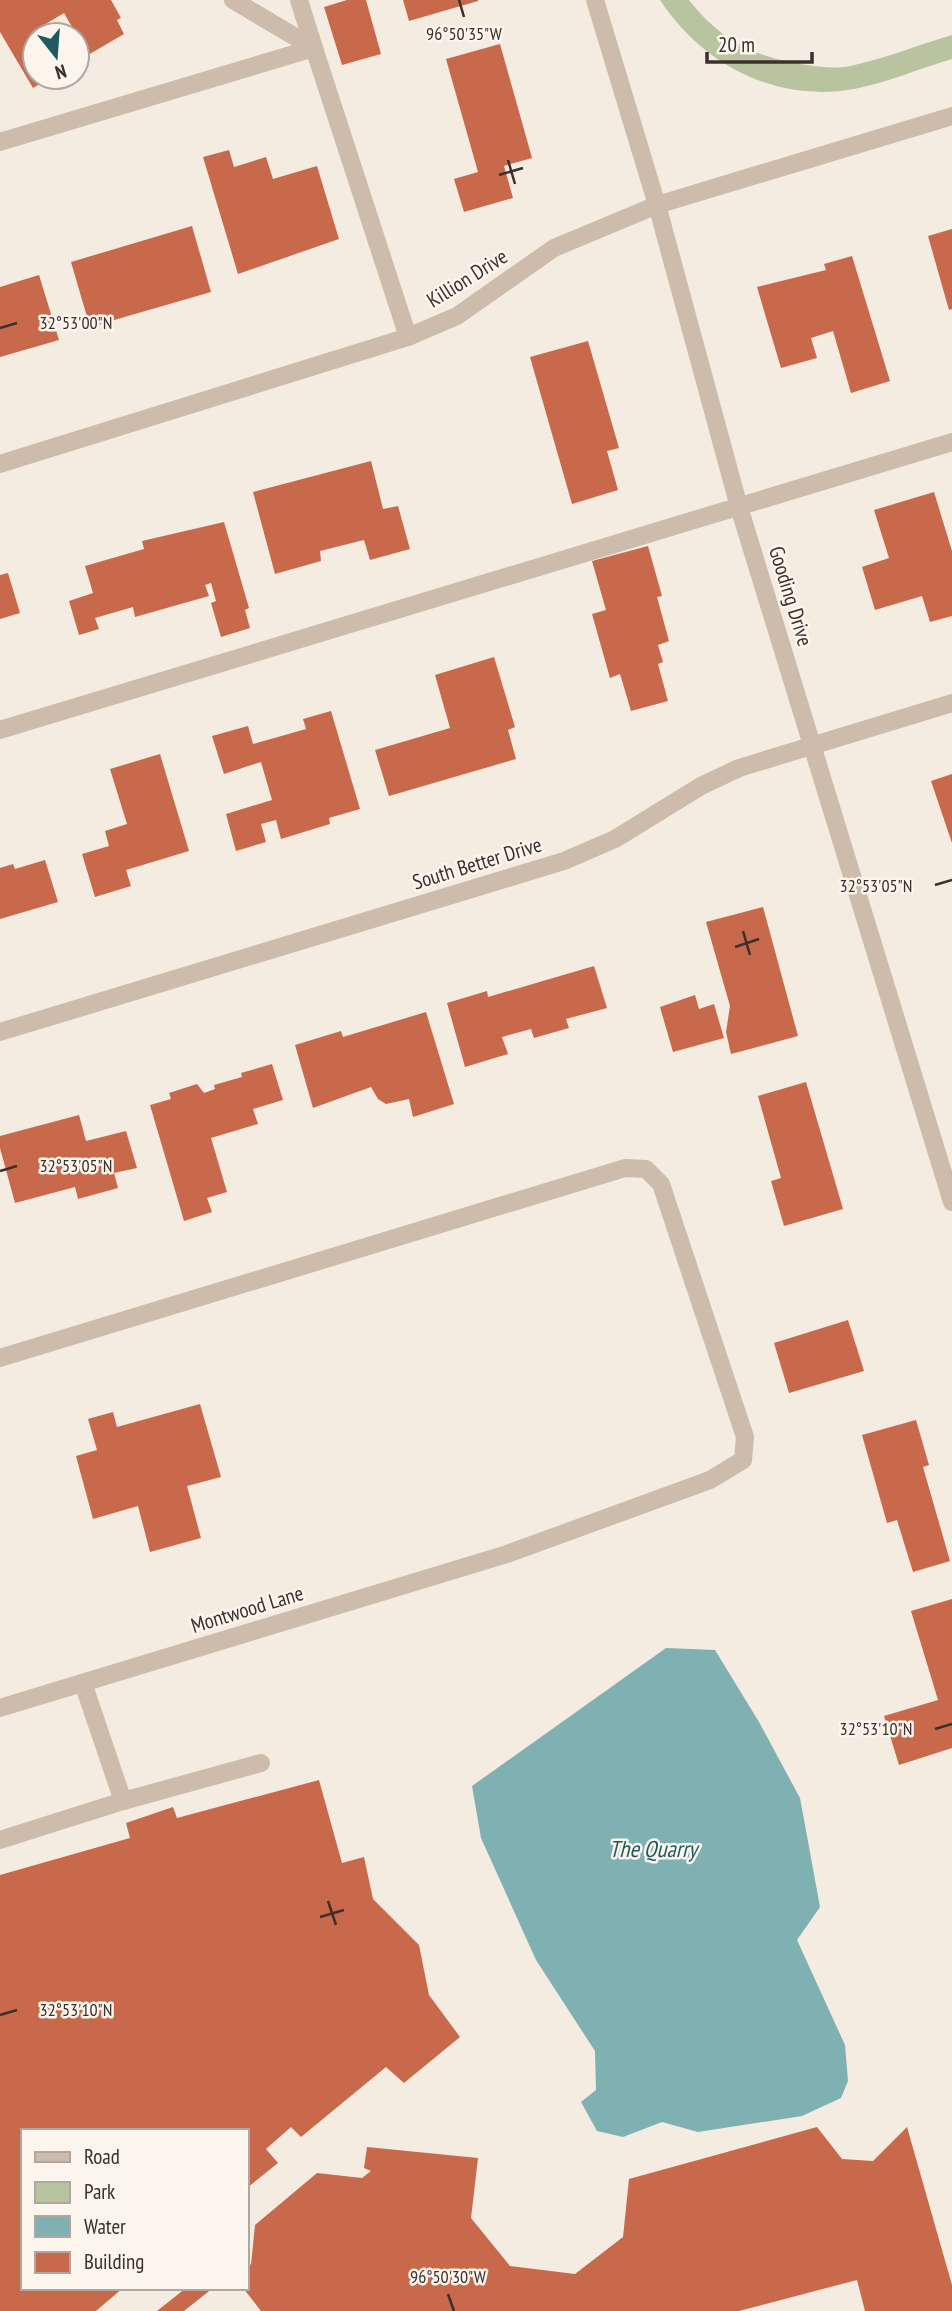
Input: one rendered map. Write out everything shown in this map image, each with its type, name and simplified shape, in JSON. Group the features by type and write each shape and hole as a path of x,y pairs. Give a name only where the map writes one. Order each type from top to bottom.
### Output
{"street":[{"path":"233,0 314,48"},
{"path":"299,0 408,337"},
{"name":"Gooding Drive","path":"595,0 657,205 739,508 952,1202"},
{"path":"0,142 314,48"},
{"name":"Killion Drive","path":"0,464 408,337 457,316 554,248 657,205 952,116"},
{"path":"0,730 952,442"},
{"name":"South Better Drive","path":"0,1032 564,860 615,839 701,786 738,768 952,703"},
{"name":"Montwood Lane","path":"0,1358 625,1168 646,1169 661,1184 745,1437 743,1460 710,1480 507,1554 0,1708"},
{"path":"83,1683 123,1801"},
{"path":"0,1840 123,1801 261,1763"}],"green space":[{"path":"660,0 689,0 727,37 756,52 789,62 845,67 952,35 952,59 854,89 825,92 797,90 744,74 720,60 697,43 677,23"}],"water":[{"name":"The Quarry","path":"666,1648 715,1650 759,1722 800,1798 820,1907 797,1940 845,2045 848,2081 841,2098 802,2116 698,2132 662,2122 623,2137 597,2131 581,2102 596,2090 595,2051 536,1960 481,1838 472,1786"}],"building":[{"path":"0,0 111,0 121,18 117,20 124,34 91,53 91,21 69,21 64,13 51,21 21,21 21,68 0,32"},
{"path":"347,0 366,0 381,54 342,65 324,7"},
{"path":"403,0 478,0 478,1 409,21"},
{"path":"500,44 532,158 504,166 513,198 464,212 454,179 478,172 446,59"},
{"path":"229,150 234,167 266,157 273,179 317,166 339,239 238,274 203,157"},
{"path":"192,226 211,292 90,327 71,262"},
{"path":"952,229 952,309 949,310 928,236"},
{"path":"852,256 890,381 851,393 833,331 811,338 817,358 781,368 757,287 826,270 824,264"},
{"path":"39,275 59,340 0,357 0,287"},
{"path":"588,341 619,448 607,451 618,490 572,504 530,357"},
{"path":"371,461 383,509 398,506 410,549 370,560 364,540 320,551 321,561 275,574 253,492"},
{"path":"934,492 952,551 952,616 930,622 922,596 875,610 862,567 889,558 874,510"},
{"path":"224,522 249,608 245,610 250,628 221,637 211,603 216,601 211,583 205,585 209,596 135,617 133,607 95,618 99,629 79,635 69,601 93,593 85,566 144,549 142,541"},
{"path":"648,546 662,596 657,597 669,641 658,645 663,662 658,664 668,701 631,711 620,674 610,678 592,614 606,610 592,561"},
{"path":"8,573 20,613 0,619 0,575"},
{"path":"494,657 515,727 508,730 516,759 389,796 375,750 450,728 435,675"},
{"path":"331,711 360,809 329,818 330,824 281,839 276,820 261,824 266,842 236,851 226,814 272,800 261,762 224,774 212,736 248,726 253,744 306,729 303,719"},
{"path":"160,754 189,851 126,870 131,886 95,897 82,854 109,846 105,831 127,824 110,769"},
{"path":"952,774 952,843 931,781"},
{"path":"45,860 58,902 0,919 0,868 13,864 15,869"},
{"path":"763,907 798,1036 731,1054 726,1032 730,1006 706,922"},
{"path":"594,966 607,1008 566,1019 569,1028 534,1038 531,1029 502,1037 508,1054 465,1067 447,1003 487,991 488,997"},
{"path":"695,995 699,1009 714,1004 724,1038 673,1052 660,1007"},
{"path":"426,1012 454,1104 413,1117 409,1099 386,1104 378,1099 371,1087 313,1108 295,1045 341,1031 343,1037"},
{"path":"272,1064 283,1100 253,1109 258,1124 211,1138 227,1192 207,1198 212,1212 184,1221 150,1105 171,1099 169,1093 197,1084 204,1093 215,1089 214,1085 242,1077 241,1073"},
{"path":"806,1082 843,1209 784,1226 771,1181 781,1178 758,1096"},
{"path":"79,1115 86,1141 126,1131 137,1168 114,1173 118,1188 78,1199 75,1187 15,1203 0,1148 0,1136"},
{"path":"848,1320 864,1371 789,1393 774,1343"},
{"path":"200,1404 221,1477 187,1486 201,1538 150,1552 138,1506 93,1519 76,1456 97,1450 88,1419 113,1412 117,1427"},
{"path":"916,1420 929,1465 923,1467 950,1561 913,1572 897,1520 887,1523 862,1435"},
{"path":"952,1599 952,1748 899,1765 884,1716 938,1700 911,1611"},
{"path":"319,1780 342,1863 364,1857 373,1899 419,1945 429,1995 460,2037 404,2083 386,2067 301,2137 291,2127 266,2149 278,2163 248,2187 248,2129 21,2129 21,2290 121,2290 96,2311 0,2311 0,1875 130,1838 126,1823 173,1807 177,1818"},
{"path":"817,2127 842,2159 873,2161 907,2127 952,2285 952,2311 865,2311 857,2280 739,2311 261,2311 245,2290 248,2290 248,2261 251,2265 255,2225 317,2173 362,2178 371,2171 364,2168 367,2147 478,2158 471,2218 510,2266 575,2274 623,2237 629,2179"},
{"path":"183,2290 210,2290 184,2311 157,2311"}]}
